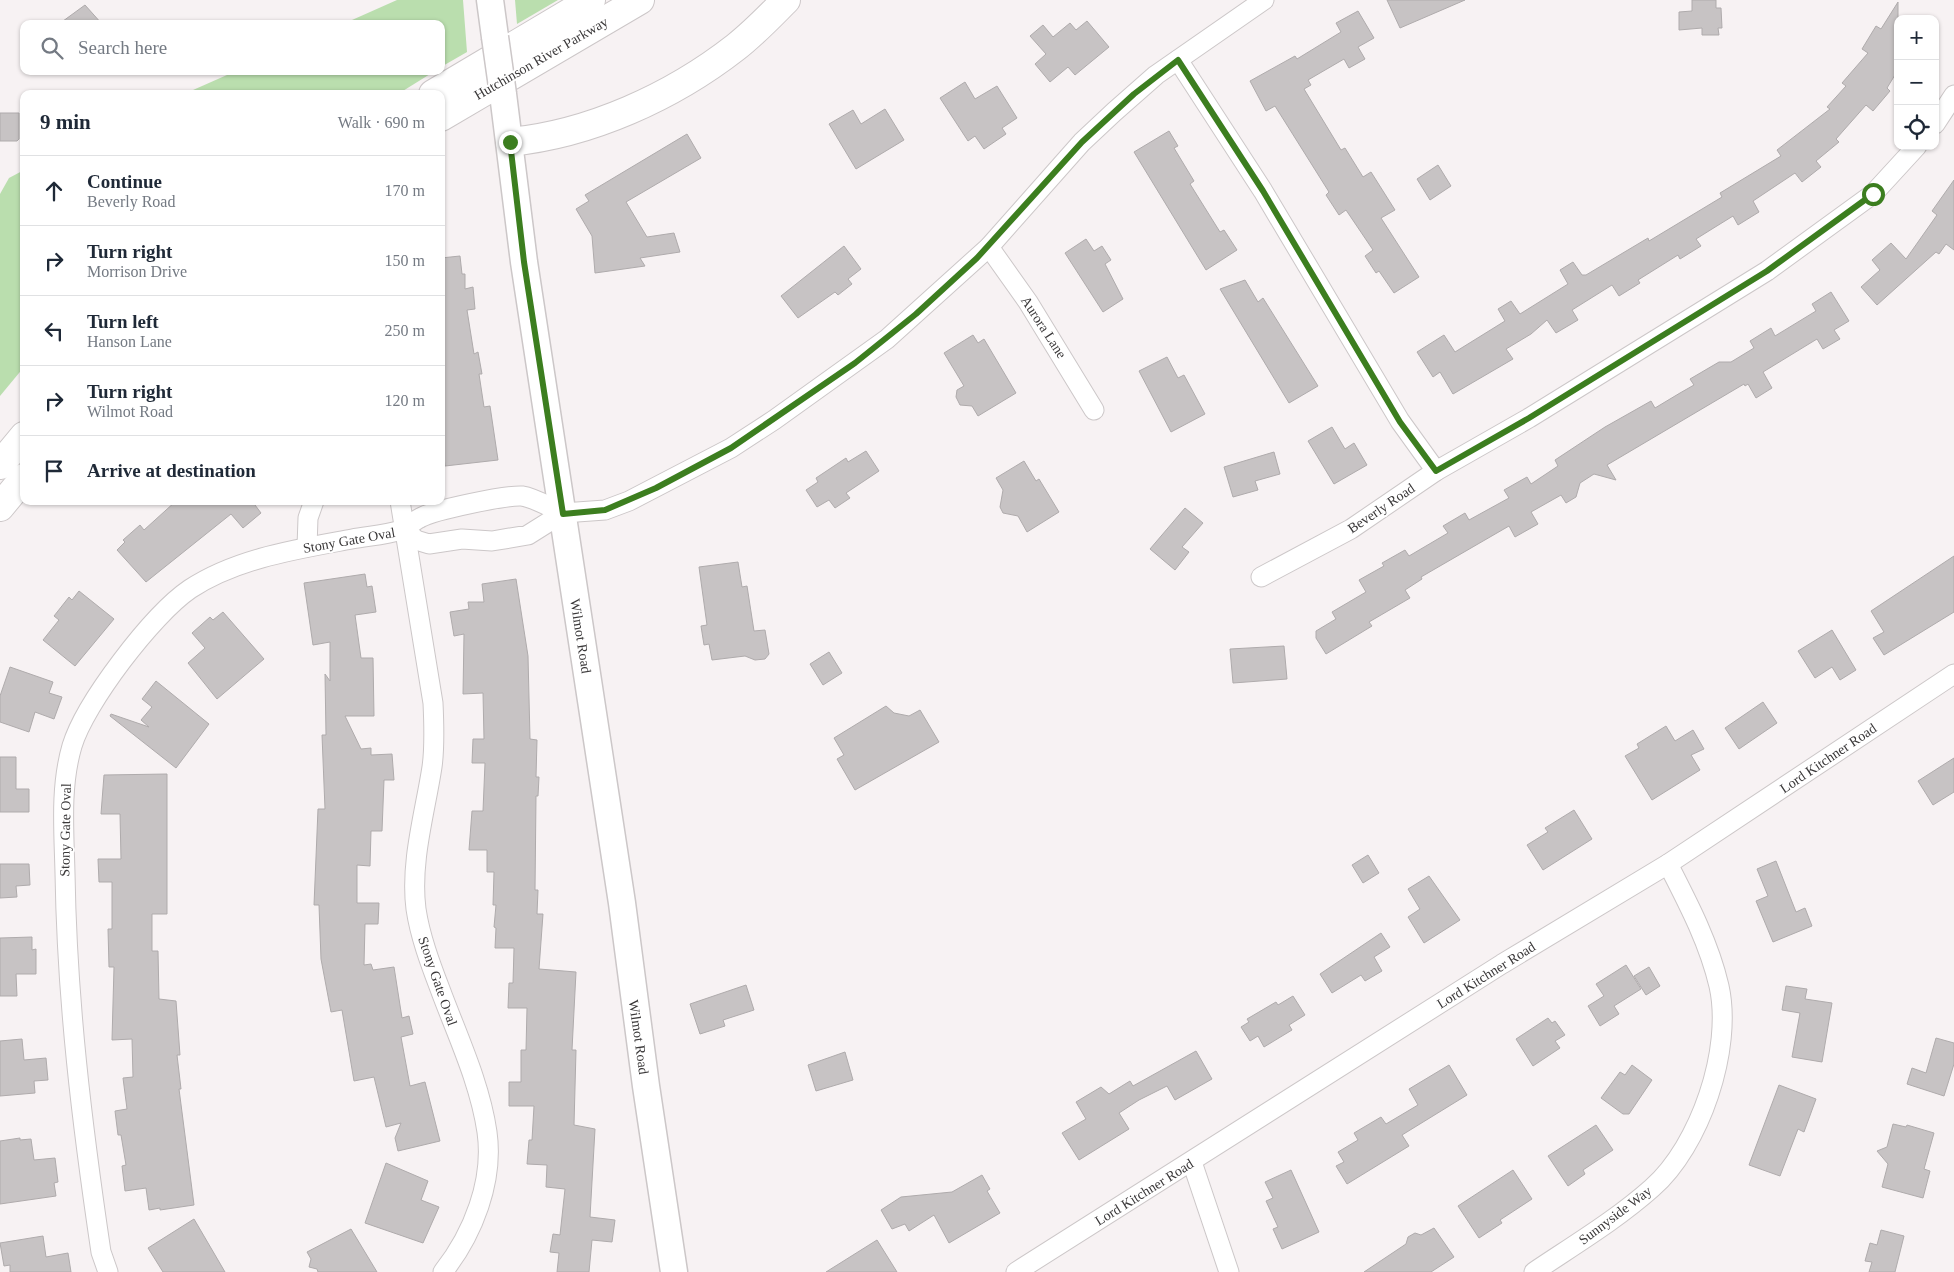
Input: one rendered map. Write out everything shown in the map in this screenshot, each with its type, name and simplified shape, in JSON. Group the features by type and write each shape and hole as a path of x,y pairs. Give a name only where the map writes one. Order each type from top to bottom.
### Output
{"highway":[{"name":"Hutchinson River Parkway","path":"440,90 591,0"},
{"name":"Hutchinson River Parkway","path":"445,115 640,0"},
{"path":"510,142 541,139 577,128 664,93 734,48 786,0"},
{"path":"0,465 20,441"},
{"path":"0,508 20,483"}],"street":[{"name":"Wilmot Road","path":"490,0 510,142 524,262 622,903 646,1086 674,1272"},
{"path":"563,514 605,510 629,501 731,448 781,415 887,338 989,247 1082,142 1134,94 1178,60 1264,0"},
{"path":"1178,60 1253,175 1400,422 1436,471"},
{"path":"1939,118 1954,94"},
{"name":"Beverly Road","path":"1262,577 1351,529 1436,471 1529,418 1767,271 1873,194 1913,150"},
{"name":"Aurora Lane","path":"989,247 1028,302 1094,410"},
{"name":"Stony Gate Oval","path":"108,1272 101,1252 77,1087 69,992 64,806 71,747 79,726 95,700 140,640 172,603 190,589 233,568 307,546 404,530 420,518 441,509 522,496 563,514"},
{"path":"307,546 308,518 313,505"},
{"path":"401,505 404,530"},
{"name":"Stony Gate Oval","path":"404,530 416,540 429,544 462,539 492,541 528,535 563,514"},
{"name":"Stony Gate Oval","path":"404,530 433,703 435,732 432,765 419,839 415,885 416,909 422,936 469,1067 487,1133 487,1175 477,1211 457,1254 443,1272"},
{"name":"Lord Kitchner Road","path":"1016,1272 1494,969 1668,864 1954,674"},
{"name":"Sunnyside Way","path":"1534,1272 1621,1213 1653,1188 1672,1167 1710,1094 1717,1060 1720,1031 1719,988 1710,954 1698,924 1668,864"},
{"path":"1192,1162 1229,1272"}],"green space":[{"path":"397,0 463,0 467,52 445,65 445,20 352,20"},
{"path":"515,0 558,0 517,24"},
{"path":"227,75 429,75 404,90 193,90"},
{"path":"20,172 20,372 0,396 0,194 9,178"}],"building":[{"path":"1387,0 1465,0 1400,28"},
{"path":"1692,0 1716,0 1716,8 1721,8 1722,28 1718,28 1719,35 1702,35 1702,28 1679,30 1679,12 1692,11"},
{"path":"1898,2 1898,15 1894,15 1894,77 1887,88 1890,91 1873,111 1866,105 1836,139 1839,142 1816,161 1821,167 1802,182 1795,173 1753,201 1759,212 1738,225 1733,216 1696,239 1701,246 1680,259 1678,255 1638,280 1640,283 1619,296 1612,285 1572,310 1578,320 1556,333 1547,320 1531,334 1506,349 1513,359 1453,394 1440,372 1433,377 1417,352 1444,335 1455,352 1505,321 1498,309 1511,301 1520,314 1568,284 1560,270 1573,262 1582,275 1586,275 1648,238 1649,241 1722,197 1720,193 1781,156 1777,150 1830,109 1827,107 1846,86 1842,83 1868,53 1862,49 1876,26 1881,29"},
{"path":"85,5 98,20 64,20"},
{"path":"1358,11 1374,38 1358,47 1365,59 1349,68 1344,59 1308,80 1311,85 1304,89 1341,150 1345,148 1363,177 1371,172 1395,210 1381,218 1419,277 1394,293 1379,271 1376,273 1365,256 1373,250 1346,210 1339,215 1326,195 1329,192 1275,106 1266,111 1250,81 1295,56 1297,59 1341,32 1336,23"},
{"path":"1087,21 1109,47 1075,75 1068,67 1050,82 1035,64 1046,54 1030,36 1043,25 1053,37 1070,23 1076,30"},
{"path":"965,82 975,99 997,86 1017,118 1002,128 1006,134 984,149 975,136 968,141 940,98"},
{"path":"885,109 904,140 856,169 829,124 853,110 861,124"},
{"path":"0,113 19,113 19,139 17,141 0,141"},
{"path":"1169,131 1178,146 1174,148 1194,181 1190,184 1220,232 1224,230 1237,250 1206,270 1134,152"},
{"path":"687,134 701,158 626,202 647,237 674,233 680,252 640,258 645,266 595,273 592,236 576,209 589,201 585,195"},
{"path":"1438,165 1451,186 1430,200 1417,179"},
{"path":"1954,180 1954,250 1946,244 1939,254 1936,252 1877,305 1861,287 1880,270 1872,260 1891,243 1906,259 1937,215 1932,211"},
{"path":"1086,239 1094,251 1102,246 1111,260 1105,264 1123,299 1103,312 1065,253"},
{"path":"844,246 861,269 848,279 852,284 838,295 835,292 798,318 781,296"},
{"path":"460,256 462,274 465,274 465,289 473,287 475,309 467,310 474,354 478,352 482,374 479,374 484,407 490,406 498,460 445,466 445,258"},
{"path":"1245,280 1258,302 1263,298 1318,386 1289,403 1220,289"},
{"path":"1831,292 1849,321 1834,330 1840,339 1823,349 1817,339 1763,372 1772,388 1756,398 1748,384 1745,386 1744,384 1607,465 1616,480 1594,474 1580,483 1576,497 1566,503 1561,495 1531,512 1538,524 1515,537 1509,526 1421,577 1422,579 1405,590 1410,598 1369,622 1372,626 1326,654 1316,638 1316,631 1336,619 1332,612 1366,592 1359,580 1384,566 1382,563 1405,550 1409,556 1448,533 1443,526 1465,513 1469,520 1509,498 1504,490 1527,477 1531,484 1558,466 1555,460 1605,427 1651,401 1655,408 1694,385 1690,379 1719,362 1731,362 1754,348 1750,341 1771,328 1775,336 1816,311 1812,304"},
{"path":"973,335 978,343 984,339 1016,393 978,416 972,406 960,405 956,397 957,390 964,386 944,353"},
{"path":"1167,357 1178,378 1184,375 1205,414 1171,432 1139,371"},
{"path":"1332,427 1345,449 1354,443 1367,465 1334,484 1308,441"},
{"path":"866,451 879,471 846,493 850,498 835,508 829,500 817,507 806,490 818,482 816,478 846,458 848,462"},
{"path":"1274,452 1280,474 1255,481 1258,490 1233,497 1224,467"},
{"path":"1024,461 1036,481 1039,479 1059,512 1027,532 1018,516 1003,513 1000,507 1003,490 996,478"},
{"path":"172,505 255,505 261,513 243,528 231,514 146,582 117,550 125,542 123,540 140,525 144,530"},
{"path":"1185,508 1203,523 1182,547 1189,552 1175,570 1150,549"},
{"path":"1954,556 1954,612 1884,655 1873,638 1884,632 1871,611"},
{"path":"738,562 742,587 747,586 754,631 765,630 769,654 765,659 755,660 745,656 712,660 709,644 704,645 701,626 707,625 699,567"},
{"path":"365,574 367,587 372,586 376,612 355,615 361,658 373,658 374,716 345,716 361,749 371,748 371,755 392,754 394,780 384,780 382,831 371,831 370,866 357,865 357,903 379,903 378,924 365,924 364,965 371,964 373,970 394,967 402,1018 409,1016 413,1034 401,1037 410,1086 425,1082 440,1141 398,1151 395,1138 401,1123 386,1127 374,1077 354,1081 342,1010 331,1012 321,959 319,905 314,905 318,809 325,809 322,735 326,735 325,674 330,681 330,642 313,645 304,583"},
{"path":"516,579 528,656 530,739 537,740 536,777 539,777 538,796 536,796 535,890 538,890 537,914 543,914 539,969 576,972 572,1050 576,1050 574,1125 595,1129 590,1217 615,1220 612,1242 592,1240 589,1272 557,1272 559,1253 550,1252 553,1234 560,1235 565,1189 546,1187 547,1165 527,1164 529,1140 532,1140 534,1106 509,1106 509,1082 521,1082 521,1050 526,1050 527,1008 508,1008 509,983 513,983 514,948 495,948 496,905 493,905 494,872 487,872 487,850 469,850 472,811 483,811 485,763 472,763 473,739 484,739 483,693 463,694 464,634 454,636 450,612 469,609 468,602 484,602 482,584"},
{"path":"79,591 114,619 75,666 43,640 59,620 54,616 69,597 72,600"},
{"path":"223,612 264,659 217,699 188,663 205,648 192,633 210,617 213,620"},
{"path":"1832,630 1856,670 1840,680 1832,667 1815,678 1798,651"},
{"path":"1284,646 1287,679 1233,683 1230,649"},
{"path":"829,652 842,673 823,685 810,664"},
{"path":"10,667 53,682 49,693 62,697 54,719 35,712 29,732 0,722 0,696"},
{"path":"156,681 209,724 176,768 110,716 111,714 149,727 141,720 152,707 142,699"},
{"path":"1763,702 1777,723 1739,749 1725,728"},
{"path":"886,706 894,713 909,716 920,710 939,742 855,790 837,759 844,755 834,738"},
{"path":"1666,726 1675,741 1693,730 1704,749 1691,755 1700,770 1652,800 1625,756 1639,748 1637,744"},
{"path":"0,757 16,757 16,789 29,789 29,812 0,812"},
{"path":"1954,758 1954,792 1933,805 1918,781"},
{"path":"167,774 167,914 152,914 152,951 158,951 159,999 176,1001 180,1055 177,1055 181,1089 179,1089 194,1205 149,1210 146,1188 125,1191 122,1166 126,1165 121,1135 118,1135 115,1111 127,1109 123,1078 133,1077 132,1039 112,1040 114,967 109,967 108,929 112,929 112,882 99,882 98,859 121,859 120,814 101,814 104,775"},
{"path":"1574,810 1592,839 1543,870 1527,845 1548,832 1545,828"},
{"path":"1368,855 1379,873 1363,883 1352,865"},
{"path":"1776,861 1796,912 1805,908 1812,926 1773,942 1756,901 1768,896 1757,869"},
{"path":"0,864 29,864 30,885 16,886 17,897 0,898"},
{"path":"1429,876 1460,920 1424,943 1408,917 1420,909 1408,889"},
{"path":"1381,933 1390,947 1374,957 1382,971 1365,981 1361,975 1332,993 1320,974"},
{"path":"32,937 32,950 36,949 36,974 16,974 17,996 0,996 0,938"},
{"path":"1626,965 1641,989 1614,1006 1619,1014 1600,1026 1588,1006 1604,996 1596,984"},
{"path":"1649,967 1660,986 1646,995 1634,976"},
{"path":"746,985 754,1010 723,1020 725,1026 700,1034 690,1004"},
{"path":"1786,986 1807,989 1805,999 1832,1003 1822,1062 1792,1057 1800,1013 1782,1010"},
{"path":"1293,996 1305,1015 1289,1025 1292,1030 1264,1047 1258,1036 1250,1041 1241,1027 1249,1022 1247,1019 1276,1002 1278,1005"},
{"path":"1548,1018 1552,1023 1555,1021 1565,1035 1555,1041 1560,1048 1533,1066 1516,1039"},
{"path":"1936,1038 1954,1043 1954,1064 1944,1096 1907,1084 1912,1068 1926,1073"},
{"path":"22,1039 24,1060 46,1058 48,1080 34,1081 35,1093 0,1096 0,1041"},
{"path":"1196,1051 1212,1079 1175,1100 1167,1086 1139,1100 1119,1113 1129,1129 1079,1160 1062,1133 1086,1119 1076,1102 1101,1087 1109,1094 1130,1081 1133,1086"},
{"path":"845,1052 853,1080 816,1091 808,1065"},
{"path":"1449,1065 1467,1095 1402,1135 1409,1146 1347,1184 1336,1166 1344,1162 1338,1152 1358,1140 1354,1133 1381,1117 1386,1124 1418,1105 1409,1089"},
{"path":"1632,1065 1652,1080 1629,1114 1623,1114 1601,1098 1620,1072 1625,1075"},
{"path":"1779,1085 1816,1099 1804,1132 1798,1129 1780,1176 1749,1165"},
{"path":"1893,1124 1906,1127 1907,1125 1934,1133 1924,1169 1930,1171 1923,1198 1882,1187 1888,1164 1877,1151 1887,1147"},
{"path":"1596,1125 1613,1150 1583,1170 1585,1174 1568,1186 1548,1156"},
{"path":"20,1138 20,1140 31,1139 34,1160 55,1158 58,1182 54,1183 56,1196 0,1204 0,1141"},
{"path":"386,1163 428,1181 421,1200 439,1207 423,1243 365,1223"},
{"path":"1291,1170 1319,1232 1282,1249 1273,1229 1278,1227 1266,1201 1273,1198 1265,1182"},
{"path":"1513,1170 1532,1199 1500,1220 1502,1223 1479,1238 1458,1206"},
{"path":"982,1175 990,1189 987,1191 1000,1213 949,1243 934,1215 909,1231 905,1224 892,1229 881,1210 901,1197 952,1192"},
{"path":"194,1219 225,1272 163,1272 148,1248"},
{"path":"1434,1228 1454,1257 1431,1272 1364,1272 1406,1244 1408,1237 1415,1233 1421,1235"},
{"path":"351,1229 377,1272 318,1272 317,1269 309,1267 311,1259 307,1252"},
{"path":"1881,1230 1904,1236 1895,1272 1869,1272 1872,1262 1865,1261 1870,1243 1877,1245"},
{"path":"43,1236 46,1257 68,1253 71,1272 10,1272 10,1265 4,1266 0,1243"},
{"path":"877,1240 897,1272 826,1272"}],"route":[{"path":"510,142 524,262 563,514 605,510 656,488 731,448 855,363 916,314 989,247 1082,142 1134,94 1178,60 1218,118 1263,191 1400,422 1436,471 1529,418 1767,271 1873,194"}]}
